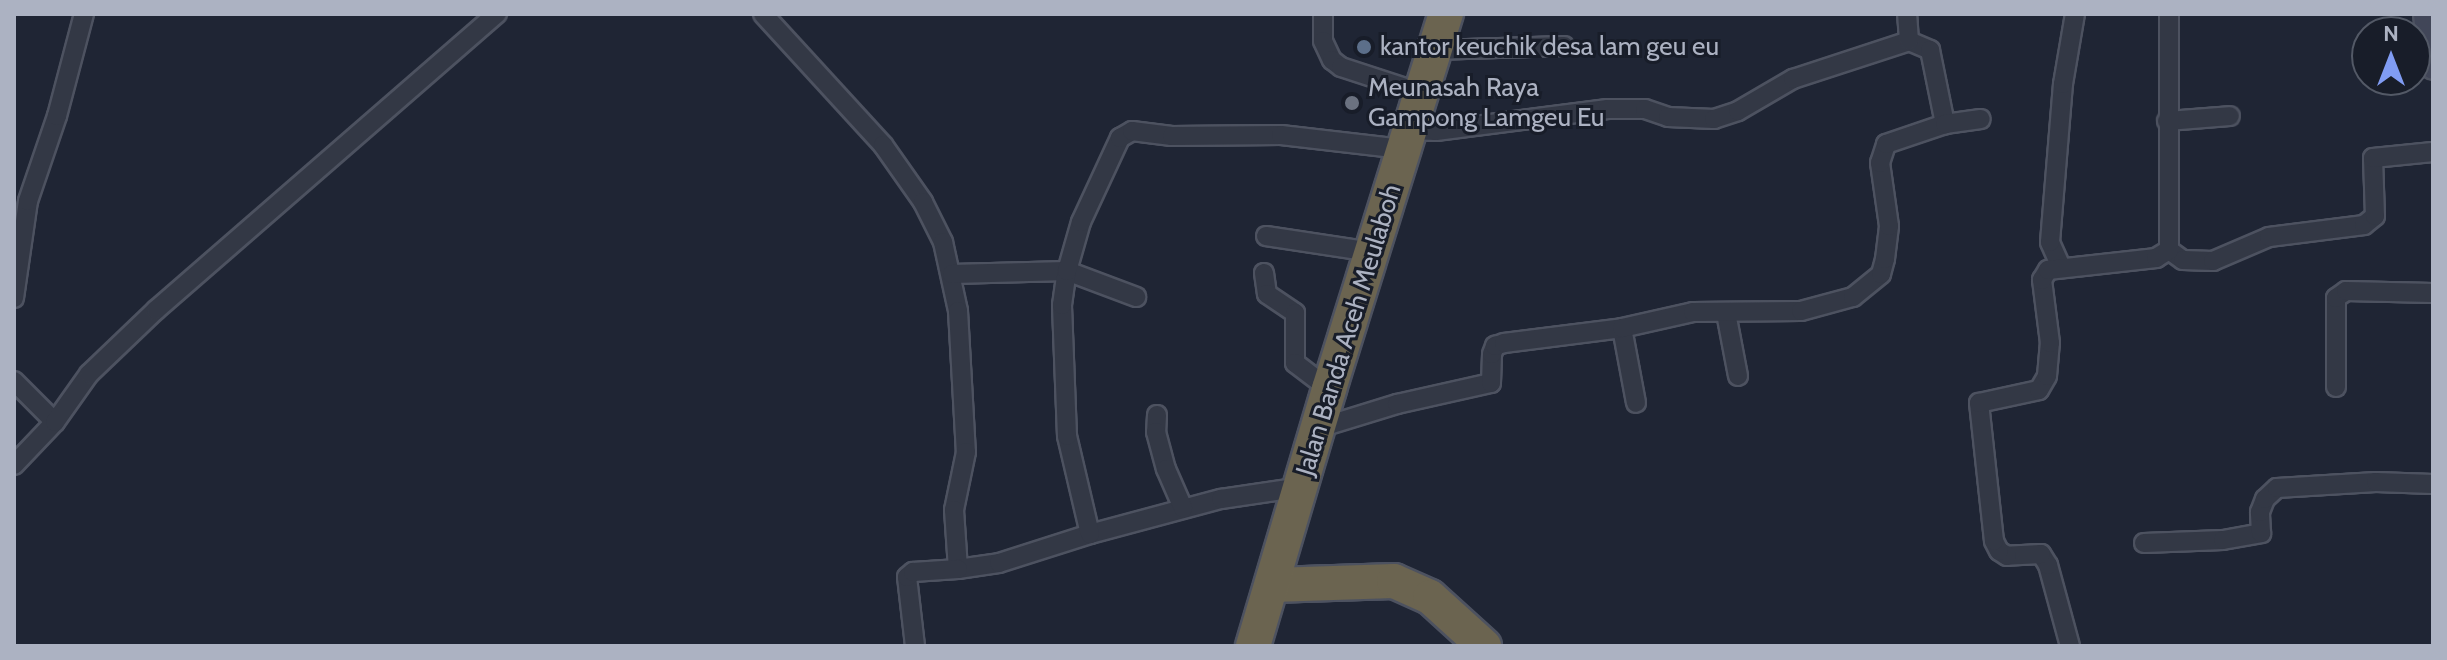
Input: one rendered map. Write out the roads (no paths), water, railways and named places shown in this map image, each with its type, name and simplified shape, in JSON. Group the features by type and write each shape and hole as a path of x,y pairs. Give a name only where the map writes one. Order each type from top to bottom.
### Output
{"highway":[{"name":"Jalan Banda Aceh Meulaboh","path":"1253,646 1446,14"},
{"path":"1273,585 1394,581 1430,597 1484,646"}],"street":[{"path":"14,298 28,201 57,116 84,14"},
{"path":"14,465 55,422 89,374 156,310 497,14"},
{"path":"763,14 883,145 923,202 943,242 958,311 966,452 954,510 958,569"},
{"path":"1323,14 1323,41 1332,60 1341,67 1421,93"},
{"path":"1907,14 1909,41"},
{"path":"2061,267 2050,242 2063,84 2075,14"},
{"path":"2169,14 2169,250"},
{"path":"2427,14 2433,66"},
{"path":"1090,534 1067,436 1062,344 1067,271 1093,192 1126,133 1406,139 1436,131 1608,109 1645,109 1693,120 1714,119 1738,111 1793,79 1909,41 1930,50 1945,124"},
{"path":"1434,50 1564,46"},
{"path":"2167,121 2230,116"},
{"path":"1319,428 1397,404 1491,383 1492,354 1495,346 1504,343 1622,328 1693,312 1801,311 1834,305 1853,297 1881,274 1889,226 1880,163 1886,144 1945,124 1981,119"},
{"path":"2169,250 2183,260 2213,261 2269,237 2364,225 2375,216 2373,158 2433,152"},
{"path":"1266,236 1372,252"},
{"path":"2070,646 2048,565 2041,554 2007,556 1999,551 1994,541 1979,403 2039,390 2047,376 2050,343 2042,280 2048,270 2156,258 2169,250"},
{"path":"952,274 1067,271 1136,297"},
{"path":"1264,273 1267,294 1295,313 1295,363 1329,389"},
{"path":"2336,387 2336,298 2346,291 2433,293"},
{"path":"1726,313 1738,376"},
{"path":"1622,328 1636,403"},
{"path":"14,381 55,422"},
{"path":"1157,415 1156,432 1183,508"},
{"path":"2144,543 2223,540 2261,533 2260,512 2265,499 2277,488 2376,482 2433,484"},
{"path":"915,646 907,577 913,572 999,563 1183,508 1302,487"}],"place":[{"name":"kantor keuchik desa lam geu eu","path":"1364,47"},
{"name":"Meunasah Raya Gampong Lamgeu Eu","path":"1352,103"}]}
